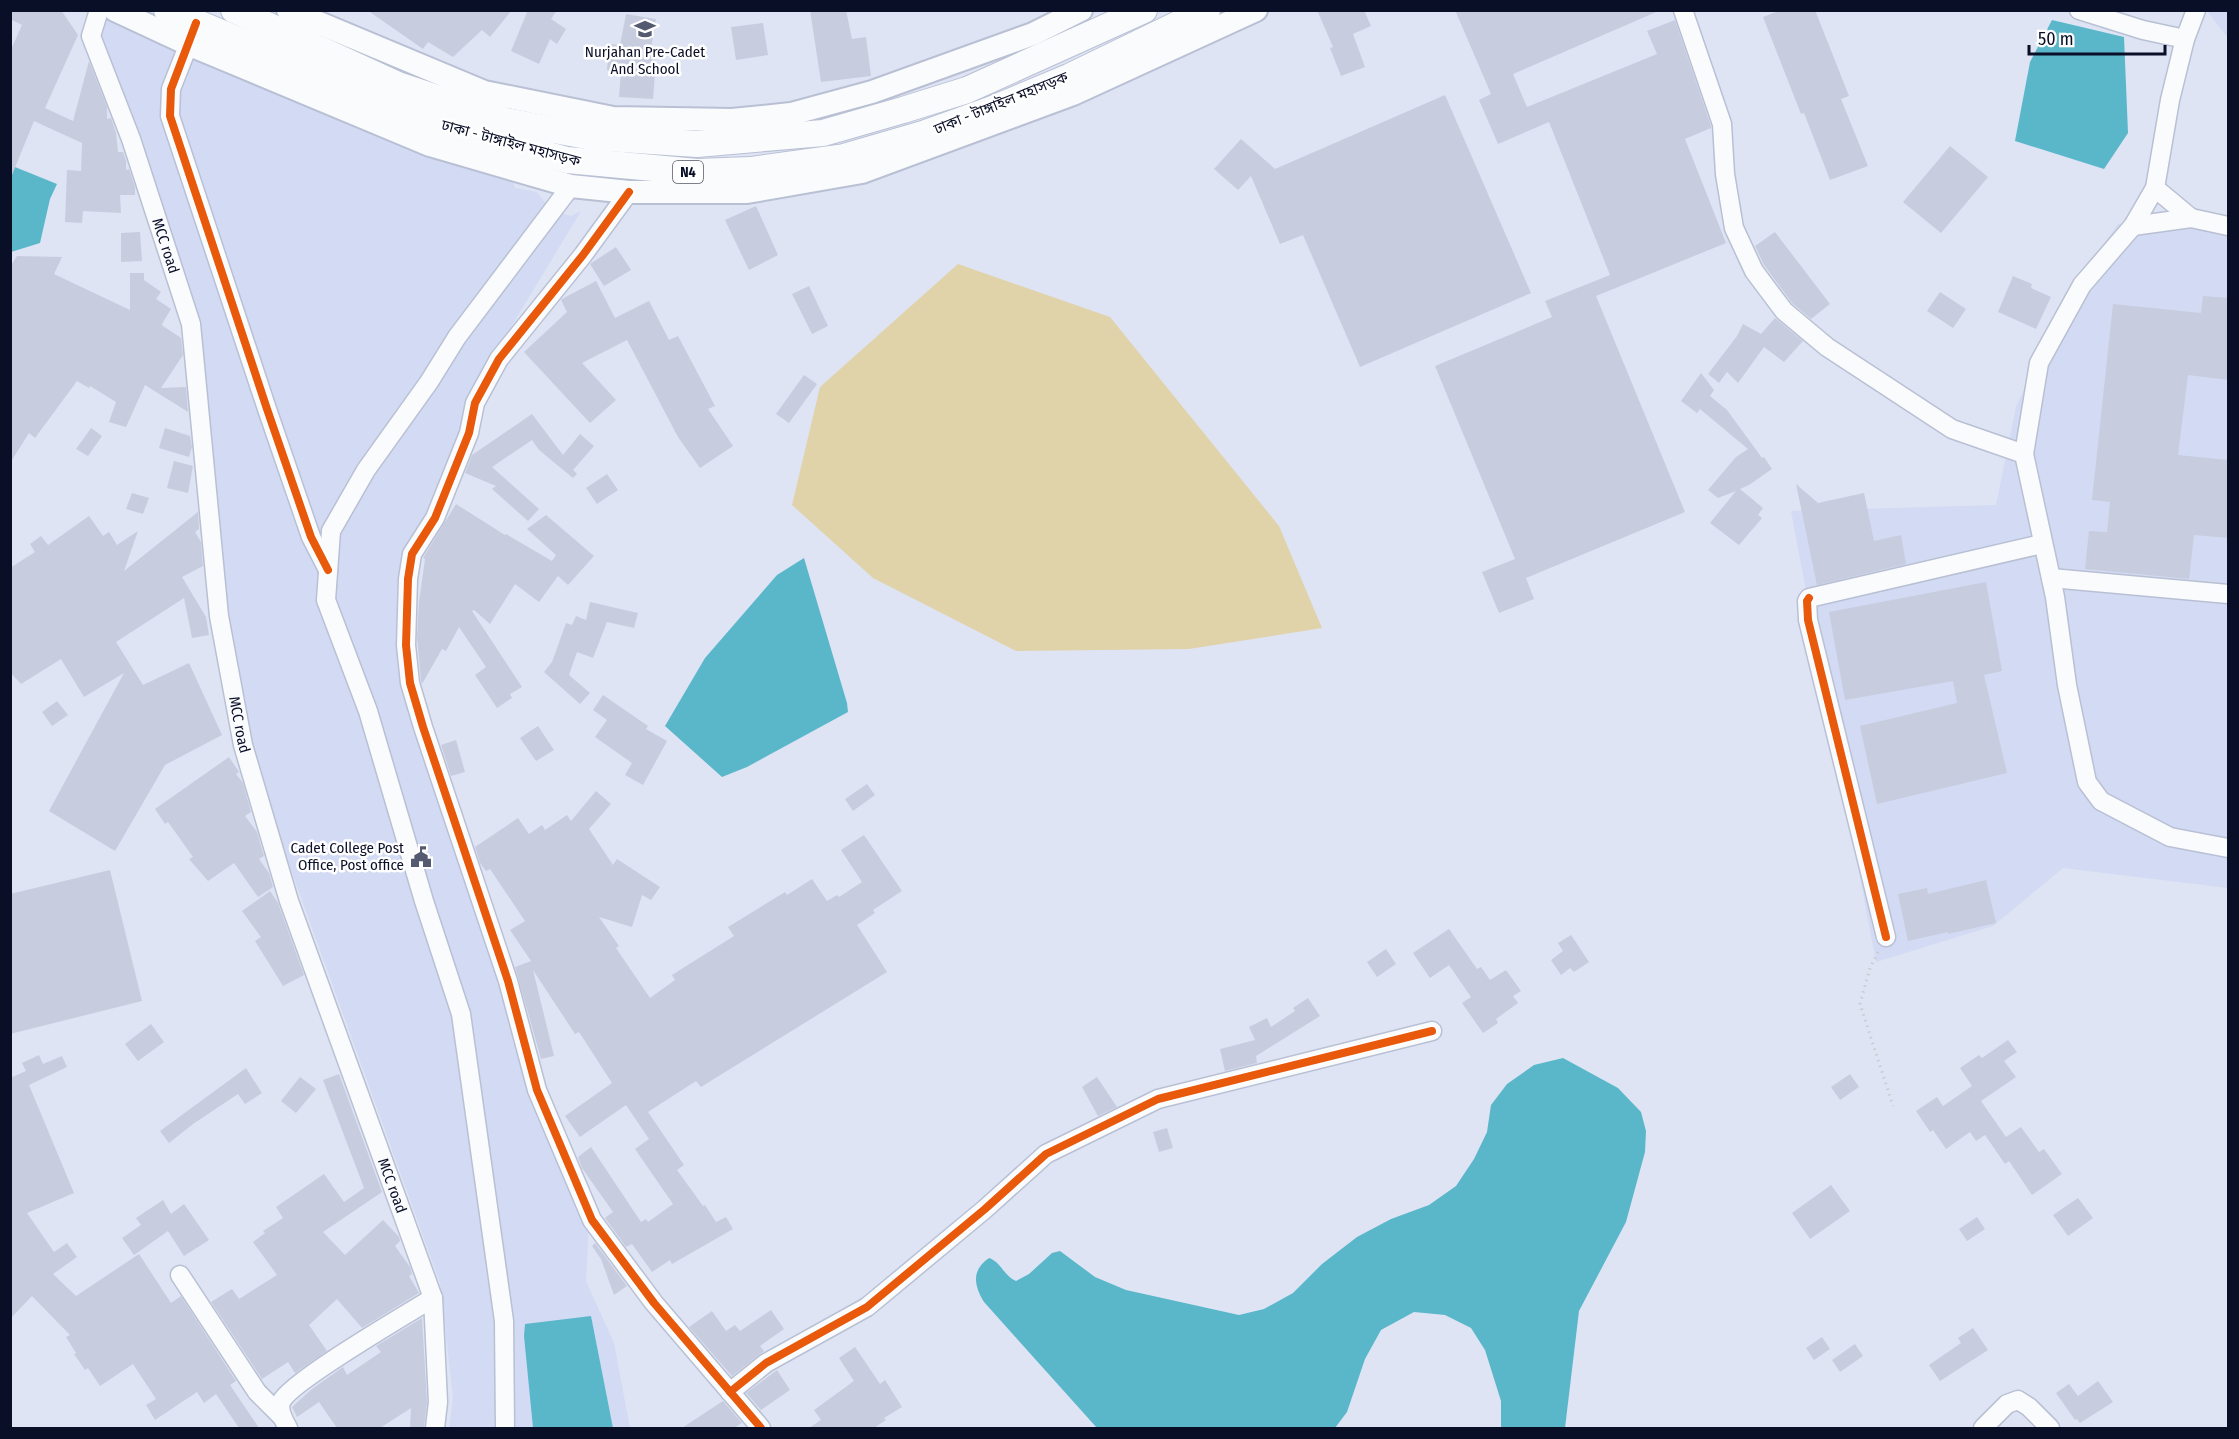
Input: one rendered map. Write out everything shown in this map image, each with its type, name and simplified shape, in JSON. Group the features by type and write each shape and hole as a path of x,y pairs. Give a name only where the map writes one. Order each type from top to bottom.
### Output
{"highway":[{"name":"ঢাকা - টাঙ্গাইল মহাসড়ক","path":"167,10 192,33 441,126 567,160 697,172 751,171 844,158 923,134 990,110 1070,77 1207,10"},
{"name":"ঢাকা - টাঙ্গাইল মহাসড়ক","path":"234,10 398,85 506,121 592,137 697,144 823,133 903,110 967,90 1144,10"}],"main road":[{"path":"115,10 192,33 430,145 572,186 629,192 747,192 862,172 1073,94 1256,10"},
{"path":"288,10 484,92 613,118 732,120 790,114 872,92 1033,34 1081,10"}],"street":[{"name":"MCC road","path":"99,10 92,36 131,139 191,324 219,616 243,744 289,901 433,1298 438,1402 435,1428"},
{"path":"1683,10 1722,124 1725,174 1734,228 1754,271 1784,311 1827,347 1952,429 2024,454"},
{"path":"2079,10 2143,30 2185,39"},
{"path":"2196,10 2185,39 2170,100 2156,188 2133,226 2082,285 2039,363 2024,454 2051,578 2067,685 2087,782 2101,801 2170,837 2229,848"},
{"path":"192,33 171,89 170,116 311,537 328,570"},
{"path":"505,1428 504,1321 461,1014 424,901 368,711 326,600 331,531 366,470 429,382 457,337 572,186"},
{"path":"2156,188 2191,218"},
{"path":"629,192 583,255 499,359 476,403 469,434 435,518 412,554 408,579 406,645 410,683 508,981 537,1090 591,1220 654,1303 761,1428"},
{"path":"2133,226 2191,218 2229,226"},
{"path":"1886,937 1808,620 1807,601 1809,598 2042,544"},
{"path":"2051,578 2229,594"},
{"path":"730,1392 766,1363 867,1307 985,1209 1046,1154 1158,1099 1432,1031"},
{"path":"180,1275 257,1392 285,1423"},
{"path":"285,1423 281,1401 304,1379 433,1298"},
{"path":"1983,1428 2007,1404 2018,1400 2029,1407 2050,1428"}],"path":[{"path":"1886,937 1870,968 1860,1004 1893,1106"}],"shaded area":[{"path":"2207,11 2228,11 2228,38"},
{"path":"100,15 411,149 513,182 515,188 537,192 551,210 571,216 581,211 487,367 465,433 430,517 407,554 401,645 589,1221 586,1281 614,1343 630,1428 449,1428 453,1398 440,1283 246,745 223,615 195,323 94,34"},
{"path":"2228,220 2228,888 2063,868 1993,926 1876,962 1791,511 1996,505 2016,407 2065,298 2118,224"},
{"path":"958,264 1110,317 1279,526 1322,628 1189,649 1016,651 873,578 792,505 820,387"}],"water":[{"path":"2052,20 2124,37 2128,133 2104,169 2015,141 2030,62"},
{"path":"10,165 57,184 50,199 40,243 11,252"},
{"path":"804,558 848,712 747,767 722,777 665,726 705,658 777,575"},
{"path":"1563,1058 1618,1088 1641,1112 1646,1131 1645,1152 1626,1222 1579,1311 1565,1428 1501,1428 1501,1401 1485,1350 1471,1328 1445,1315 1414,1312 1381,1330 1365,1359 1347,1412 1335,1428 1097,1428 984,1302 978,1290 977,1273 989,1258 1016,1281 1029,1274 1052,1253 1060,1251 1095,1277 1126,1290 1239,1315 1264,1309 1293,1293 1322,1264 1357,1237 1391,1219 1429,1205 1456,1186 1474,1159 1487,1132 1491,1105 1507,1084 1534,1065"},
{"path":"591,1316 613,1428 533,1428 524,1336 525,1324"}],"building":[{"path":"10,10 61,10 78,35 45,108 73,121 89,61 107,107 107,119 111,118 116,133 118,152 123,152 126,170 129,169 135,187 135,195 120,195 121,213 83,211 82,223 65,222 67,170 81,171 82,143 34,121 10,180 10,52 22,25 10,19"},
{"path":"367,10 512,10 490,37 482,30 453,57 428,42 423,49"},
{"path":"528,10 557,10 551,19 566,29 557,44 550,39 539,64 511,51"},
{"path":"810,10 846,10 852,39 866,37 871,76 821,82"},
{"path":"1317,10 1364,10 1371,26 1353,34 1365,67 1341,76 1330,48 1333,47"},
{"path":"1455,10 1661,10 1513,74 1527,107 1657,54 1647,31 1675,20 1711,126 1685,139 1726,243 1596,296 1685,512 1526,578 1534,599 1499,613 1482,572 1515,559 1435,366 1552,317 1545,301 1610,275 1549,122 1498,144 1479,100 1491,94"},
{"path":"1781,10 1815,10 1849,96 1841,99 1868,166 1830,180 1763,17"},
{"path":"626,14 656,19 651,48 657,48 653,99 619,97 621,71 607,70 609,44 620,45"},
{"path":"763,23 768,55 736,60 731,27"},
{"path":"1445,95 1531,293 1360,367 1303,235 1280,244 1251,176 1238,190 1214,169 1241,139 1275,169"},
{"path":"1950,146 1988,177 1941,233 1903,202"},
{"path":"756,206 778,255 749,270 725,220"},
{"path":"140,232 142,261 121,262 121,233"},
{"path":"1775,232 1830,304 1811,319 1792,303 1764,265 1755,246"},
{"path":"616,247 631,270 604,286 590,264"},
{"path":"17,256 62,257 54,274 130,310 130,273 144,273 144,280 161,292 156,299 171,309 163,326 181,338 183,355 161,388 186,387 188,412 145,385 126,427 109,422 116,402 77,381 35,438 29,433 10,463 10,267"},
{"path":"2013,276 2032,284 2031,288 2051,297 2036,329 1998,312"},
{"path":"596,281 615,318 649,301 669,340 678,336 715,406 708,409 733,446 700,468 678,437 627,340 582,363 616,400 590,423 524,352 567,312 562,299"},
{"path":"809,286 828,326 812,334 792,294"},
{"path":"1940,292 1966,309 1953,328 1927,311"},
{"path":"2203,296 2229,298 2229,380 2188,375 2178,455 2229,460 2229,538 2194,535 2189,579 2085,569 2089,531 2107,532 2110,502 2092,500 2113,304 2201,313"},
{"path":"1775,318 1803,341 1784,362 1764,347 1738,383 1727,372 1719,383 1708,374 1737,336 1743,324 1761,334"},
{"path":"1701,373 1714,390 1710,396 1727,410 1772,469 1740,489 1763,508 1758,515 1762,518 1739,545 1710,523 1736,491 1718,498 1708,490 1736,457 1748,449 1700,409 1697,413 1681,401"},
{"path":"804,375 817,384 789,423 776,414"},
{"path":"532,414 563,455 580,434 594,446 573,470 577,474 573,478 539,450 532,440 492,467 539,509 528,521 492,489 496,486 465,473 472,455"},
{"path":"91,428 102,436 88,456 76,449"},
{"path":"165,428 190,436 192,447 189,457 159,448"},
{"path":"174,461 193,466 188,493 167,488"},
{"path":"607,474 618,490 597,504 586,488"},
{"path":"1796,484 1818,503 1864,493 1874,541 1901,535 1906,564 1817,585"},
{"path":"132,493 149,498 143,514 126,509"},
{"path":"456,504 552,561 556,555 527,529 546,515 594,556 568,585 558,576 539,602 515,584 490,624 474,610 472,611 522,687 510,694 512,698 497,708 475,675 486,667 459,627 446,651 442,649 422,684 421,681 417,637 425,559 423,558"},
{"path":"198,512 199,529 195,532 201,542 203,566 182,577 206,617 209,635 192,638 184,598 116,642 143,685 189,663 222,735 165,765 115,851 49,811 124,673 84,697 61,659 21,684 10,672 10,568 35,552 30,544 41,536 48,545 89,516 103,536 109,532 117,545 138,531 124,571"},
{"path":"1986,582 2002,671 1984,675 2007,773 1877,804 1860,726 1957,703 1953,681 1845,700 1829,612"},
{"path":"590,602 638,613 634,628 607,622 593,658 577,652 569,675 590,693 580,704 544,672 552,662 566,623 572,625 576,616 586,620"},
{"path":"603,695 648,726 646,729 667,741 643,785 625,775 632,763 595,737 607,720 593,710"},
{"path":"57,701 68,715 52,726 42,712"},
{"path":"538,726 554,750 536,761 520,738"},
{"path":"456,740 465,772 451,776 441,745"},
{"path":"229,757 239,772 236,774 243,783 251,812 245,816 257,832 264,856 259,859 269,873 273,887 258,897 234,863 208,881 189,859 193,857 168,822 165,824 155,809"},
{"path":"867,784 875,795 853,811 845,799"},
{"path":"596,791 611,804 589,829 613,865 617,859 660,887 651,900 642,895 632,927 599,917 619,946 616,948 650,998 675,980 672,975 734,936 728,927 785,892 787,895 812,879 827,901 837,895 839,897 862,882 841,850 864,835 902,891 873,910 875,913 857,925 887,972 701,1087 696,1081 648,1112 684,1165 677,1170 703,1206 705,1205 716,1222 726,1217 733,1229 672,1264 670,1260 652,1272 632,1244 626,1247 605,1218 613,1212 582,1168 578,1157 591,1147 641,1222 646,1219 648,1222 673,1204 635,1149 649,1139 626,1105 580,1137 565,1116 612,1083 579,1032 575,1034 533,970 554,1056 541,1059 515,967 531,961 510,930 525,921 490,869 486,871 480,863 475,847 518,818 529,834 542,825 545,830 567,815 571,821"},
{"path":"110,870 142,1001 10,1034 10,894"},
{"path":"1986,880 1996,923 1908,941 1898,894 1927,888 1928,894"},
{"path":"270,891 278,903 304,975 283,986 255,941 261,937 242,911"},
{"path":"1449,929 1477,969 1481,967 1490,980 1506,970 1521,991 1513,996 1518,1003 1496,1019 1498,1023 1483,1033 1462,1003 1471,997 1449,965 1430,978 1413,953"},
{"path":"1571,935 1589,962 1574,972 1570,968 1561,975 1551,960 1563,951 1558,943"},
{"path":"1386,949 1396,964 1377,977 1367,962"},
{"path":"1308,998 1320,1016 1256,1056 1257,1063 1225,1071 1220,1049 1255,1040 1249,1027 1267,1018 1271,1027 1295,1011 1293,1008"},
{"path":"151,1024 164,1042 138,1061 125,1044"},
{"path":"2008,1040 2017,1052 2004,1061 2016,1077 1981,1101 2006,1137 2021,1127 2039,1152 2044,1149 2062,1174 2032,1195 2009,1161 2005,1164 1985,1135 1976,1141 1970,1132 1946,1149 1933,1130 1930,1132 1916,1111 1937,1097 1943,1106 1972,1086 1960,1068 1979,1055 1982,1058"},
{"path":"39,1055 43,1064 62,1056 67,1067 29,1085 74,1193 27,1213 54,1252 67,1243 77,1257 53,1274 76,1296 139,1254 171,1303 181,1296 236,1381 230,1385 259,1428 239,1428 216,1394 204,1403 197,1392 155,1420 146,1405 156,1399 133,1364 100,1386 88,1368 85,1370 74,1354 76,1353 66,1337 70,1335 32,1296 10,1319 10,1078 26,1071 22,1063"},
{"path":"246,1068 262,1093 245,1104 238,1094 169,1143 160,1131"},
{"path":"339,1074 382,1192 323,1232 345,1255 383,1220 399,1237 400,1241 395,1246 410,1267 412,1274 409,1276 419,1293 362,1328 337,1299 309,1325 327,1351 295,1373 288,1362 262,1379 211,1302 232,1289 239,1299 277,1275 253,1242 265,1233 263,1231 283,1218 276,1207 324,1174 344,1202 364,1188 323,1080"},
{"path":"1850,1074 1859,1087 1840,1100 1831,1087"},
{"path":"300,1077 316,1089 296,1113 281,1101"},
{"path":"1097,1077 1117,1107 1098,1116 1082,1087"},
{"path":"1167,1128 1173,1148 1159,1152 1153,1132"},
{"path":"1831,1185 1850,1211 1810,1239 1792,1213"},
{"path":"2078,1198 2093,1218 2068,1236 2053,1215"},
{"path":"163,1200 171,1214 184,1204 209,1240 184,1256 168,1231 134,1255 122,1238 141,1225 136,1218"},
{"path":"1977,1217 1985,1229 1967,1241 1959,1229"},
{"path":"595,1243 627,1286 614,1295 601,1259 592,1246"},
{"path":"771,1310 784,1329 760,1346 764,1351 732,1376 689,1327 712,1311 726,1331 735,1325 740,1331"},
{"path":"422,1318 427,1402 424,1428 410,1428 411,1408 380,1428 337,1428 319,1402 297,1417 292,1407 312,1389 343,1367 347,1375 381,1352 376,1346"},
{"path":"1973,1328 1988,1350 1940,1381 1929,1365 1961,1343 1958,1338"},
{"path":"1822,1337 1830,1349 1814,1360 1806,1348"},
{"path":"1855,1344 1863,1356 1840,1372 1832,1360"},
{"path":"855,1347 880,1384 885,1380 902,1407 884,1418 886,1420 874,1428 809,1428 821,1420 814,1410 854,1381 839,1358"},
{"path":"777,1370 790,1390 761,1410 746,1393"},
{"path":"2098,1381 2113,1402 2080,1423 2077,1419 2075,1420 2056,1393 2069,1384 2078,1396"},
{"path":"723,1401 742,1423 734,1428 682,1428"}],"cycle path":[{"path":"196,23 171,89 170,116 311,537 328,570"},
{"path":"629,192 583,255 499,359 475,403 469,433 435,518 412,554 408,579 406,645 410,683 508,981 537,1090 592,1220 654,1303 761,1428"},
{"path":"1809,598 1807,601 1808,620 1886,937"},
{"path":"730,1392 766,1363 867,1307 985,1209 1046,1154 1158,1099 1432,1031"}],"place":[{"name":"Nurjahan Pre-Cadet And School","path":"645,29"},
{"name":"Cadet College Post Office, Post office","path":"421,857"}]}
